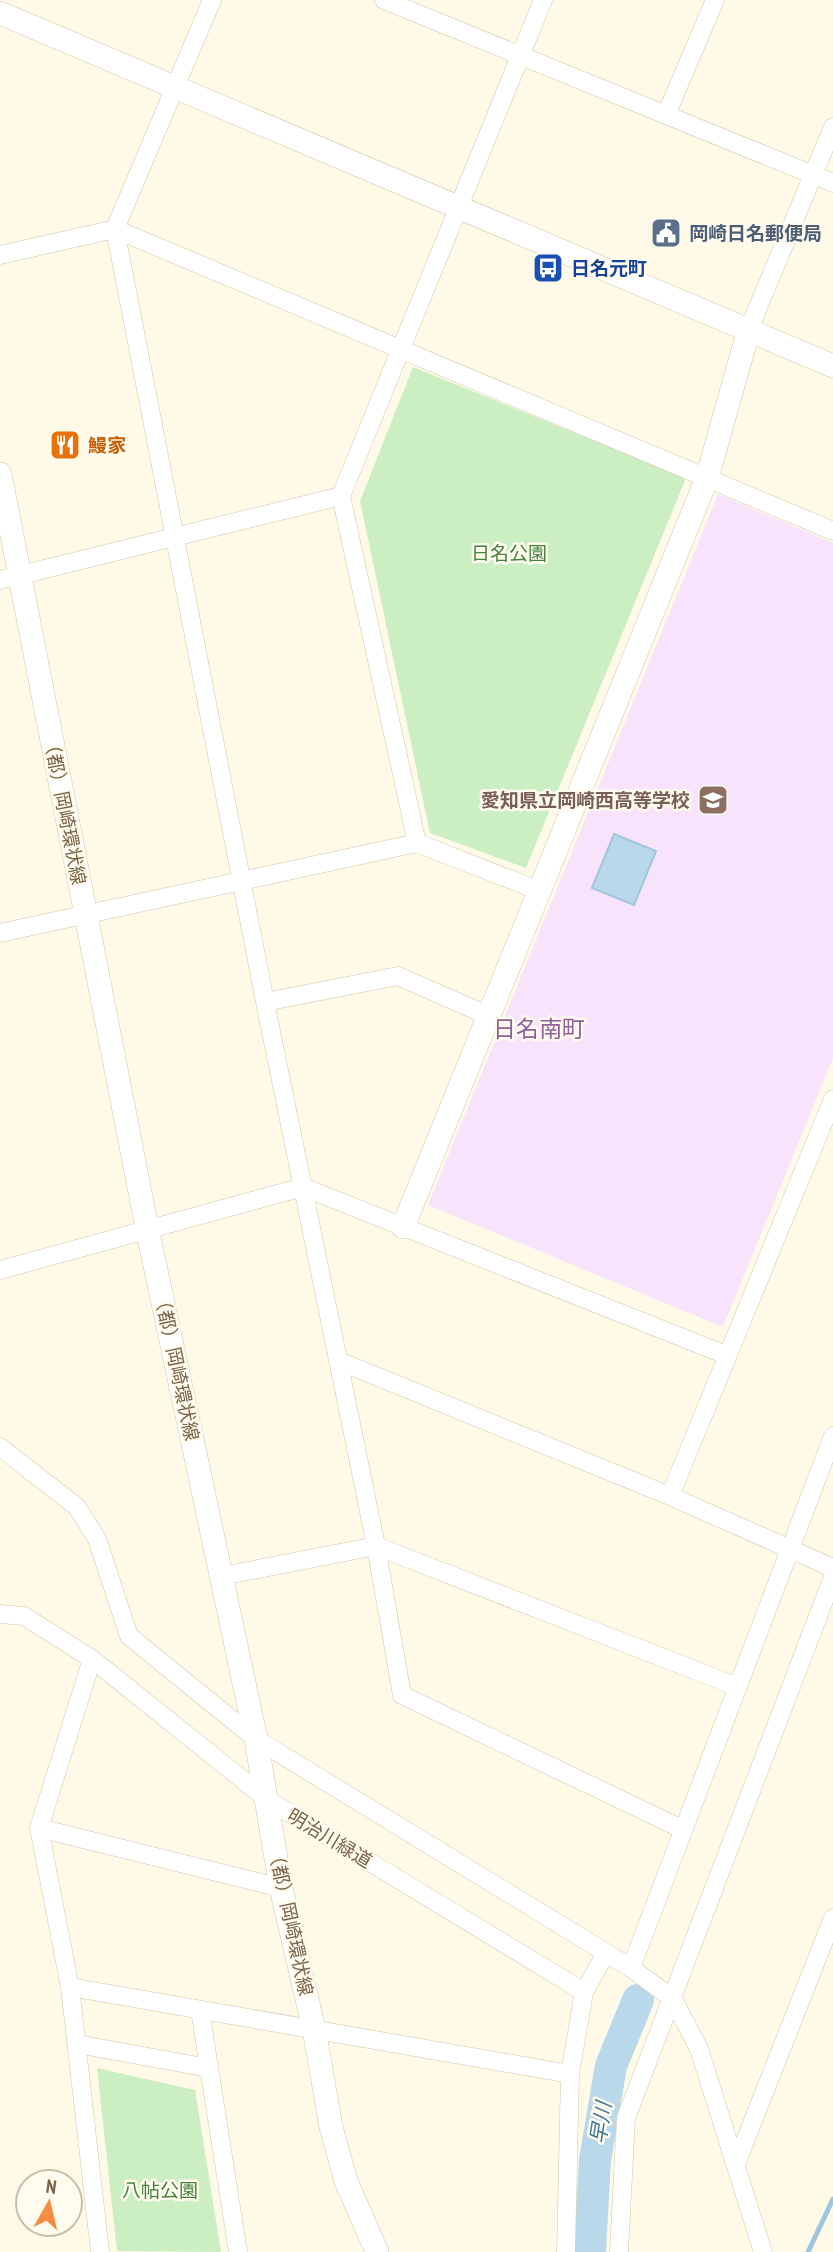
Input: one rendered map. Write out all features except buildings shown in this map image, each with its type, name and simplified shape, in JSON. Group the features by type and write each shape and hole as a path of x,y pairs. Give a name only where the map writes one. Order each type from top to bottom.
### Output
{"street":[{"path":"212,0 115,229 265,1002 340,1361 402,1695 684,1830"},
{"path":"384,0 833,183"},
{"path":"417,843 341,496 456,207 543,0"},
{"path":"666,115 715,0"},
{"path":"0,13 833,366"},
{"path":"403,1227 707,478 749,330 833,127"},
{"path":"0,255 115,229 833,531"},
{"name":"（都）岡崎環状線","path":"0,474 10,577 86,915 147,1228 256,1738 281,1888 314,2029 331,2127 346,2182 377,2252"},
{"path":"10,577 341,496"},
{"path":"0,933 417,843 540,891"},
{"path":"265,1002 398,976 489,1016"},
{"path":"670,1496 833,1099"},
{"path":"0,1270 303,1186 726,1355"},
{"path":"340,1361 670,1496 833,1568"},
{"path":"631,1968 833,1436"},
{"path":"0,1447 77,1507 97,1539 129,1636 256,1738 631,1968 673,1999 699,2049 763,2252"},
{"path":"222,1576 376,1546 738,1687"},
{"path":"619,2252 626,2118 833,1577"},
{"name":"明治川緑道","path":"0,1614 24,1616 92,1659 268,1800 584,1992"},
{"path":"92,1659 39,1828 70,1987 100,2252"},
{"path":"39,1828 281,1888"},
{"path":"736,2164 833,1918"},
{"path":"566,2252 570,2074 584,1992 606,1953"},
{"path":"70,1987 570,2074"},
{"path":"200,2010 237,2252"},
{"path":"77,2044 209,2068"}],"shaded area":[{"name":"愛知県立岡崎西高等学校","path":"718,494 833,543 833,1058 723,1327 428,1205"}],"green space":[{"name":"日名公園","path":"413,367 686,478 526,868 430,833 360,501"},
{"name":"八帖公園","path":"97,2068 195,2090 221,2252 117,2251"}],"water":[{"path":"614,834 656,851 634,905 592,888"}],"waterway":[{"name":"早川","path":"590,2252 595,2160 611,2066 638,2000"},
{"path":"808,2252 833,2199"}],"place":[{"name":"岡崎日名郵便局","path":"666,233"},
{"name":"日名元町","path":"548,268"},
{"name":"鰻家","path":"65,445"},
{"name":"愛知県立岡崎西高等学校","path":"713,800"}],"district":[{"name":"日名南町","path":"539,1029"}]}
